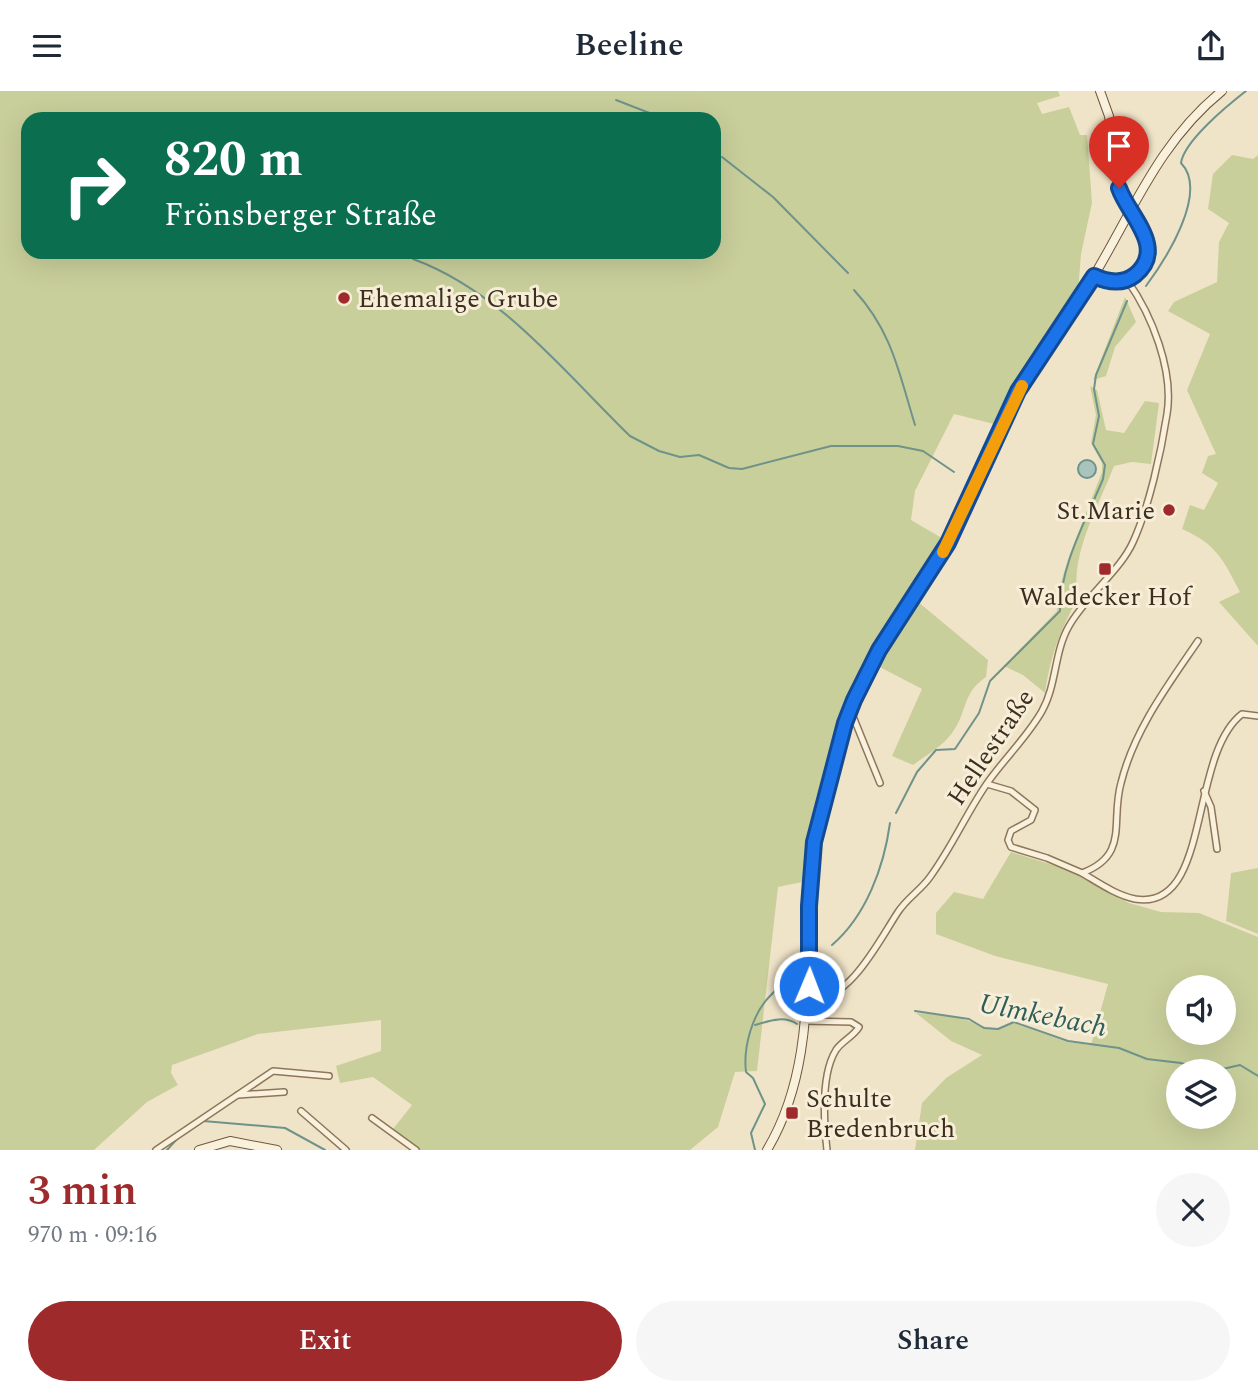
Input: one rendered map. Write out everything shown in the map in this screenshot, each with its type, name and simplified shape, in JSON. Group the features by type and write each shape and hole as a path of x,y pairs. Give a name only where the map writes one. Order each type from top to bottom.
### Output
{"main road":[{"path":"1094,276 1112,282 1127,280 1141,269 1147,257 1147,244 1142,227 1127,207 1119,188 1109,116 1100,91"},
{"path":"767,1150 777,1133 790,1095 805,1021 808,1003 809,906 813,851 825,794 850,709 874,658 948,543 1018,391 1094,276 1164,152 1193,117 1222,91"},
{"path":"199,1150 230,1141 277,1150"}],"street":[{"name":"Hellestraße","path":"808,1003 829,997 872,954 903,905 930,877 987,784 1042,710 1051,690 1058,653 1065,635 1083,605 1129,551 1141,521 1168,405 1166,381 1155,337 1143,304 1127,280"},
{"path":"1082,873 1100,865 1112,852 1118,794 1128,761 1156,703 1198,641"},
{"path":"850,709 880,783"},
{"path":"987,784 1011,791 1035,810 1031,820 1011,831 1008,840 1012,847 1047,857 1133,898 1152,899 1167,894 1186,869 1213,760 1231,725 1242,714 1258,716"},
{"path":"1204,790 1211,807 1217,849"},
{"path":"805,1021 851,1022 859,1025 856,1032 838,1048 830,1065 824,1108 827,1150"},
{"path":"156,1150 273,1071 329,1076"},
{"path":"239,1094 284,1092"},
{"path":"301,1111 346,1150"},
{"path":"372,1118 416,1150"}],"green space":[{"path":"0,91 1058,91 1060,96 1037,103 1042,114 1069,107 1080,135 1087,135 1092,203 1081,254 1078,292 1028,370 998,425 954,414 915,491 911,520 947,541 851,701 837,735 818,813 807,881 778,887 757,1071 735,1072 718,1127 690,1150 418,1150 393,1129 412,1105 373,1077 340,1083 336,1066 381,1051 381,1020 258,1034 172,1065 171,1073 178,1085 147,1102 94,1150 0,1150"},
{"path":"1232,155 1253,159 1258,155 1258,646 1219,602 1240,592 1223,562 1211,547 1182,529 1190,505 1204,510 1218,483 1202,473 1208,456 1216,454 1187,390 1210,334 1168,311 1174,302 1217,282 1219,242 1229,223 1208,209 1213,174"},
{"path":"1125,297 1136,322 1115,347 1106,376 1093,380"},
{"path":"1090,386 1097,390 1106,430 1124,433 1145,401 1159,403 1151,464 1132,462 1114,466 1081,548 1076,582 1078,598 1057,644 1045,693 1023,675 1004,666 1057,611 1058,593 1068,559 1102,472 1102,463 1091,443 1096,415"},
{"path":"917,601 988,660 986,677 972,690 952,733 913,765 892,756 922,689 874,664"},
{"path":"1011,852 1069,870 1129,903 1161,912 1199,913 1258,937 1258,1150 915,1150 922,1103 946,1078 982,1055 951,1041 916,1013 954,1017 990,1028 1014,1023 1067,1042 1091,1045 1108,984 995,956 936,934 936,913 954,892 983,899"},
{"path":"1258,868 1258,934 1226,921 1231,873"}],"water":[{"path":"1083,460 1091,460 1096,469 1094,476 1083,478 1078,473 1078,465"}],"waterway":[{"path":"1146,286 1173,243 1188,208 1188,176 1181,163 1184,154 1198,134 1246,91"},
{"path":"616,100 647,112"},
{"path":"722,157 773,197 848,273"},
{"path":"413,259 445,273 503,312 556,360 630,436 659,451 680,457 699,455 729,468 742,469 831,446 898,446 923,451 954,472"},
{"path":"854,290 867,305 886,337 915,425"},
{"path":"896,813 917,772 936,750 955,749 979,713 990,681 1060,611 1069,560 1103,479 1105,465 1093,444 1099,416 1094,389 1096,375 1127,301"},
{"path":"832,945 855,920 872,890 890,823"},
{"path":"755,1150 751,1133 765,1104 753,1078 746,1072 748,1042 758,1012 802,959"},
{"name":"Ulmkebach","path":"915,1011 969,1019 984,1028 998,1029 1014,1022 1068,1041 1119,1048 1147,1059 1166,1061"},
{"path":"755,1025 782,1019 797,1024"},
{"name":"Ulmkebach","path":"1236,1066 1240,1065 1258,1076"},
{"path":"203,1121 285,1128 325,1150"},
{"path":"167,1150 178,1138"}],"slow traffic":[{"path":"943,552 1001,424 1022,386"}],"place":[{"name":"Ehemalige Grube","path":"344,298"},
{"name":"St.Marie","path":"1169,510"},
{"name":"Waldecker Hof","path":"1105,569"},
{"name":"Schulte Bredenbruch","path":"792,1113"}],"route":[{"path":"809,986 809,906 814,842 845,723 869,667 948,543 1001,424 1041,355 1094,276 1120,282 1133,277 1141,269 1147,257 1146,237 1122,198 1119,188"}]}
